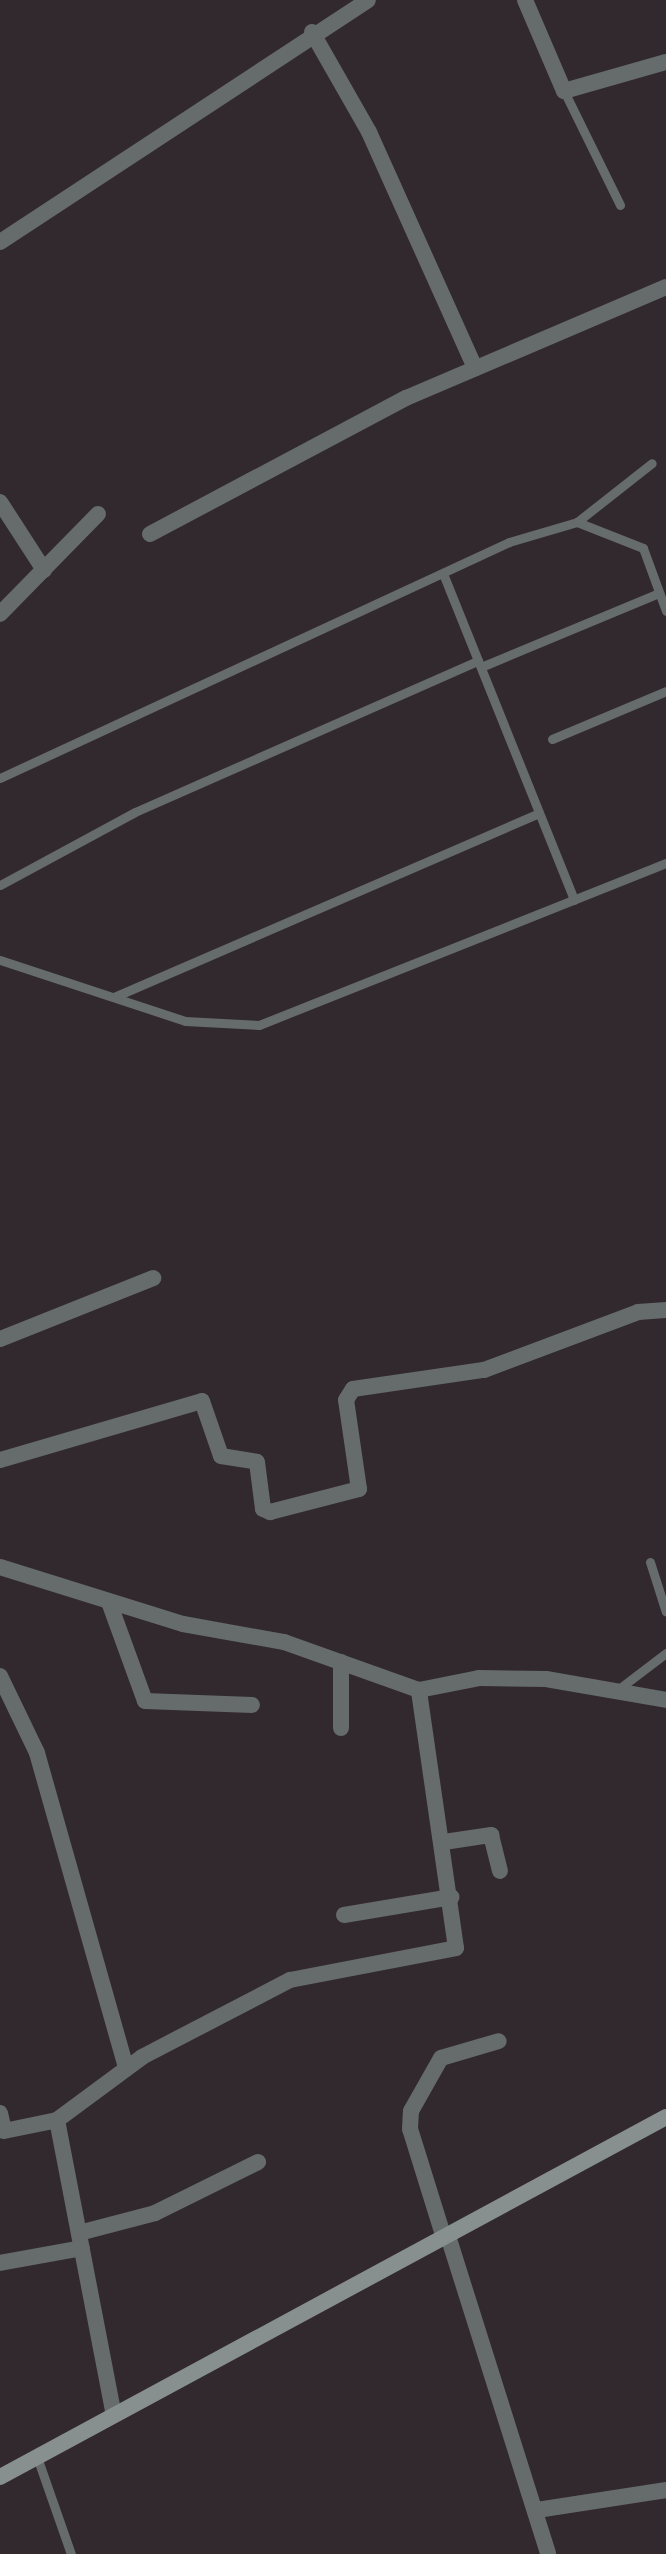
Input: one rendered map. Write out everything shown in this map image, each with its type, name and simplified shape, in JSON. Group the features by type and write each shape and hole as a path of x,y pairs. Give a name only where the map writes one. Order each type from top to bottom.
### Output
{"street":[{"path":"0,242 351,3 368,0"},
{"path":"525,0 564,91 666,62"},
{"path":"312,32 369,132 475,368"},
{"path":"150,534 244,479 475,368 666,287"},
{"path":"0,502 44,570"},
{"path":"0,614 98,514"},
{"path":"0,1339 153,1278"},
{"path":"0,1460 202,1401 221,1456 257,1462 263,1509 270,1512 359,1489 346,1400 353,1389 484,1370 638,1312 666,1310"},
{"path":"0,1567 109,1602 341,1662 419,1690 479,1678 616,1691 666,1700"},
{"path":"109,1602 145,1701 252,1705"},
{"path":"341,1662 341,1728"},
{"path":"0,1676 37,1753 126,2068"},
{"path":"0,2113 2,2132 57,2120 126,2068 290,1980 446,1955 456,1940 444,1842 419,1690"},
{"path":"444,1842 491,1835 500,1871"},
{"path":"344,1915 451,1897"},
{"path":"499,2041 441,2058 411,2111 410,2129 537,2510 548,2554"},
{"path":"57,2120 114,2415"},
{"path":"0,2477 665,2120"},
{"path":"0,2263 81,2240 155,2213 258,2162"},
{"path":"537,2510 666,2490"}],"lane":[{"path":"564,91 620,205"},
{"path":"0,778 444,576 509,542 577,522 652,463"},
{"path":"577,522 643,548 666,611"},
{"path":"444,576 574,900"},
{"path":"0,885 135,812 480,664 659,593"},
{"path":"552,739 666,691"},
{"path":"114,997 539,813"},
{"path":"0,960 207,1025 259,1025 666,863"},
{"path":"650,1562 666,1612"},
{"path":"616,1691 666,1653"},
{"path":"37,2457 71,2554"}]}
